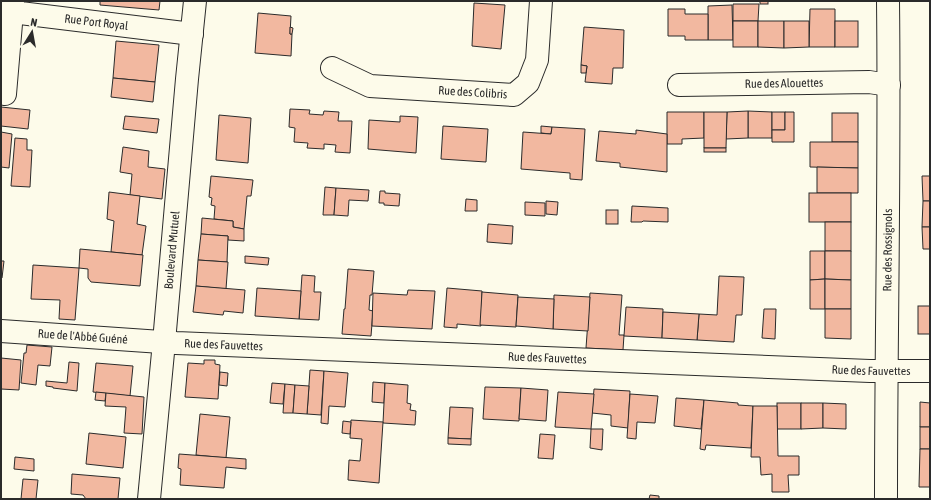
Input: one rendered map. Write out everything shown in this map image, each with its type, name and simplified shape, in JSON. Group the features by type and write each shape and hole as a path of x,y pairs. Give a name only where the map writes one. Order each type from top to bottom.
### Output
{"street":[{"name":"Boulevard Mutuel","path":"149,499 195,1"},
{"name":"Rue des Colibris","path":"332,68 370,86 514,96 528,84 537,60 541,1"},
{"name":"Rue des Rossignols","path":"886,499 889,85 888,1"},
{"name":"Rue Port Royal","path":"12,7 192,34"},
{"path":"1,93 5,94 12,7"},
{"name":"Rue des Alouettes","path":"679,85 869,82 889,85"},
{"name":"Rue de l'Abbé Guéné","path":"1,331 164,342"},
{"name":"Rue des Fauvettes","path":"164,342 886,371 930,371"}],"building":[{"path":"100,1 160,1 159,10 100,5"},
{"path":"760,1 768,1 768,4 760,4"},
{"path":"474,3 505,5 501,49 472,46"},
{"path":"733,4 759,4 758,21 733,21"},
{"path":"732,5 733,40 708,40 708,6"},
{"path":"668,9 685,9 685,14 708,14 708,40 685,40 685,36 668,36"},
{"path":"810,9 835,9 835,47 809,47"},
{"path":"258,13 291,16 291,56 255,53"},
{"path":"733,21 758,21 758,47 733,47"},
{"path":"758,21 784,21 784,48 758,47"},
{"path":"784,21 809,21 809,47 784,48"},
{"path":"835,21 858,21 858,47 835,47"},
{"path":"290,27 293,28 292,34 290,34"},
{"path":"584,27 624,30 623,68 613,68 612,84 585,82 587,66 581,65"},
{"path":"116,41 159,45 155,82 113,78"},
{"path":"581,65 587,66 586,73 581,73"},
{"path":"113,78 155,82 153,102 111,97"},
{"path":"1,107 30,110 28,129 1,126"},
{"path":"290,109 310,110 309,114 323,115 324,111 339,112 338,121 352,121 350,153 335,152 336,145 324,144 324,149 307,148 308,143 294,142 295,128 289,127"},
{"path":"748,111 772,112 772,138 748,138"},
{"path":"748,111 748,138 726,139 727,112"},
{"path":"667,112 704,112 704,138 682,139 682,144 667,144"},
{"path":"704,112 727,112 726,148 704,148"},
{"path":"772,112 785,112 785,130 772,130"},
{"path":"785,112 794,112 794,142 772,142 772,130 785,130"},
{"path":"832,113 858,113 858,142 832,142"},
{"path":"219,115 251,118 248,163 216,160"},
{"path":"125,116 159,119 157,133 123,129"},
{"path":"400,116 418,117 416,153 368,149 369,120 400,122"},
{"path":"443,126 488,129 486,162 441,159"},
{"path":"541,126 552,127 551,134 541,133"},
{"path":"552,127 585,129 582,180 570,179 570,173 521,169 523,132 551,134"},
{"path":"636,130 667,134 667,172 620,167 620,163 596,161 599,131 636,134"},
{"path":"1,132 12,134 9,168 1,167"},
{"path":"15,138 27,139 27,150 32,150 30,187 11,186"},
{"path":"810,142 858,142 858,168 810,167"},
{"path":"123,147 149,151 148,167 165,169 162,199 130,195 132,174 120,172"},
{"path":"704,148 726,148 726,152 704,152"},
{"path":"817,167 858,168 858,193 817,193"},
{"path":"211,176 253,180 251,196 247,196 244,229 233,227 233,221 214,219 215,206 211,205 212,198 209,197"},
{"path":"922,176 930,176 930,201 923,201"},
{"path":"325,187 336,188 334,215 323,215"},
{"path":"336,188 369,190 368,201 349,200 348,216 334,215"},
{"path":"380,191 385,191 385,193 400,194 399,206 384,205 384,203 379,203"},
{"path":"109,192 140,196 137,224 146,226 142,255 111,252 114,221 107,219"},
{"path":"809,193 851,193 851,222 809,222"},
{"path":"466,199 477,200 477,211 465,211"},
{"path":"546,201 558,202 557,215 546,214"},
{"path":"923,201 930,201 930,227 922,227"},
{"path":"525,202 545,203 545,216 525,215"},
{"path":"632,206 668,208 668,222 631,222"},
{"path":"606,210 618,210 618,224 606,224"},
{"path":"202,218 233,221 233,227 244,229 244,241 228,240 228,236 201,234"},
{"path":"825,222 851,222 851,251 825,251"},
{"path":"488,224 513,226 512,244 487,242"},
{"path":"922,227 930,227 930,249 923,249"},
{"path":"201,234 228,236 227,262 198,260"},
{"path":"80,249 143,255 140,286 91,282 88,278 88,269 79,268"},
{"path":"810,251 825,251 825,279 810,280"},
{"path":"825,251 851,251 851,280 825,279"},
{"path":"245,256 269,258 268,265 245,263"},
{"path":"198,260 228,262 226,289 196,286"},
{"path":"1,261 4,261 2,278 1,278"},
{"path":"33,265 79,268 75,320 59,319 60,300 31,299"},
{"path":"348,269 374,271 369,310 373,311 371,336 342,334"},
{"path":"302,275 315,276 314,292 321,292 319,320 299,319"},
{"path":"719,276 744,277 742,315 736,315 734,342 697,340 699,314 717,315"},
{"path":"825,279 825,309 810,309 810,280"},
{"path":"825,279 851,280 851,309 825,309"},
{"path":"196,286 245,290 243,313 224,311 223,315 193,312"},
{"path":"257,288 301,291 299,319 255,316"},
{"path":"447,288 482,291 481,326 457,324 457,328 444,327"},
{"path":"408,290 435,291 432,329 372,326 373,293 407,295"},
{"path":"482,292 518,295 516,327 480,325"},
{"path":"590,293 622,295 619,335 624,335 623,350 586,348"},
{"path":"554,295 590,297 588,331 553,329"},
{"path":"518,297 554,299 553,329 516,326"},
{"path":"918,306 930,306 930,334 918,334"},
{"path":"626,307 663,309 662,338 624,336"},
{"path":"764,309 776,309 775,339 762,338"},
{"path":"825,309 851,309 851,339 825,338"},
{"path":"663,312 699,314 697,340 662,338"},
{"path":"27,345 52,347 50,366 38,365 36,385 21,383 24,353 26,353"},
{"path":"1,358 21,360 19,390 1,389"},
{"path":"204,360 215,360 215,364 220,365 218,399 185,397 188,363 204,364"},
{"path":"69,362 79,363 77,391 46,386 46,381 67,383"},
{"path":"96,363 133,366 130,396 93,392"},
{"path":"310,370 324,371 321,415 307,414"},
{"path":"324,371 348,373 345,407 329,406 328,424 321,423"},
{"path":"220,372 228,373 227,386 219,385"},
{"path":"373,382 385,383 384,403 372,402"},
{"path":"272,383 285,384 283,404 270,403"},
{"path":"385,383 408,385 407,403 411,404 410,410 416,411 415,425 383,423"},
{"path":"285,384 295,385 293,413 283,413"},
{"path":"295,385 309,386 307,414 293,413"},
{"path":"485,387 521,388 519,421 483,419"},
{"path":"521,388 548,390 546,421 519,419"},
{"path":"594,389 630,391 628,428 611,426 611,415 592,413"},
{"path":"96,392 106,393 105,401 95,400"},
{"path":"558,392 594,394 591,429 555,427"},
{"path":"106,393 144,397 142,434 124,433 126,407 105,406"},
{"path":"630,394 658,396 655,423 637,422 636,439 627,438"},
{"path":"676,398 704,400 701,429 674,426"},
{"path":"704,400 753,406 751,448 706,445 705,450 700,449"},
{"path":"920,402 930,403 930,427 920,427"},
{"path":"777,403 801,403 801,429 777,429"},
{"path":"801,403 823,403 823,428 801,429"},
{"path":"823,403 846,404 846,429 823,428"},
{"path":"753,406 777,406 778,456 799,456 799,475 788,475 789,492 772,492 772,474 761,475 760,457 751,457"},
{"path":"450,407 473,408 471,439 448,438"},
{"path":"200,414 230,417 226,458 196,455"},
{"path":"351,420 383,422 379,483 348,480 349,460 360,461 362,439 350,438"},
{"path":"343,421 351,422 350,434 342,433"},
{"path":"920,427 930,427 930,449 920,449"},
{"path":"591,429 603,429 602,450 590,448"},
{"path":"89,433 126,437 123,468 86,464"},
{"path":"540,434 555,435 553,459 538,458"},
{"path":"448,438 471,439 471,445 448,444"},
{"path":"920,449 930,449 930,487 919,487"},
{"path":"179,454 246,459 246,469 226,467 224,488 180,485 181,469 178,468"},
{"path":"15,457 34,459 34,471 14,469"},
{"path":"72,474 120,478 118,499 86,499 83,495 71,494"},
{"path":"23,479 38,480 36,499 21,499"},
{"path":"650,495 659,496 659,499 649,499"}]}
